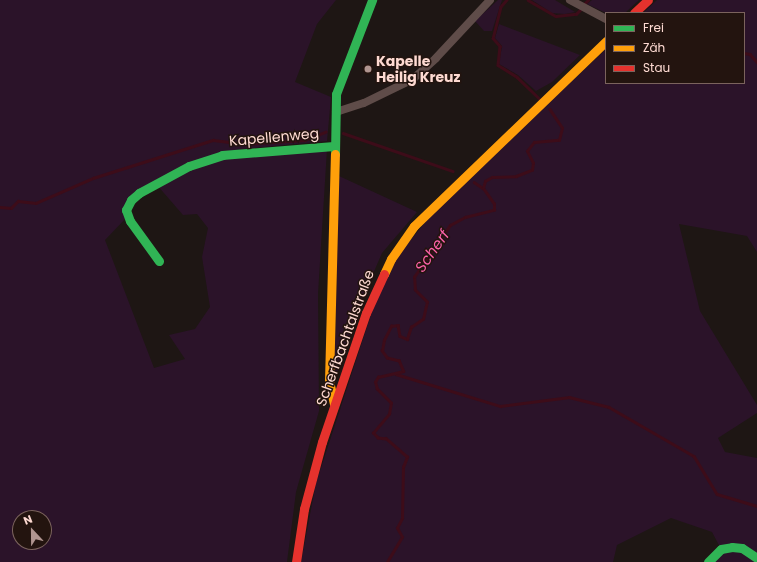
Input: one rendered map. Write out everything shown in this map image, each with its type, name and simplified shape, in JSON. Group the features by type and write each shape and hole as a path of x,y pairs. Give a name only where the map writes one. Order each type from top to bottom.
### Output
{"street":[{"name":"Kapellenweg","path":"334,404 331,398 328,381 336,94 372,0"},
{"path":"336,112 364,103 413,79 436,58 490,0"},
{"path":"570,0 605,18"},
{"path":"635,12 648,0"},
{"name":"Scherfbachtalstraße","path":"296,562 304,509 334,404 377,284 401,243 414,226 605,42"},
{"name":"Kapellenweg","path":"159,261 130,221 126,210 131,200 139,193 189,166 222,155 334,146"},
{"path":"708,562 721,549 732,546 742,548 757,558"}],"shaded area":[{"path":"0,0 336,0 317,24 295,82 331,97 327,141 243,149 137,191 127,217 105,240 154,368 185,359 169,335 195,329 210,307 202,257 208,228 197,214 183,215 157,185 222,158 327,149 318,294 319,411 296,492 287,562 0,562"},
{"path":"498,0 502,0 492,31 484,31 475,21"},
{"path":"532,0 555,0 575,12 565,14 552,13"},
{"path":"592,0 639,0 626,12 605,13 587,4"},
{"path":"657,0 757,0 757,252 747,236 679,224 700,311 757,405 757,413 718,438 725,452 757,458 757,562 708,562 721,549 712,532 671,518 617,545 613,562 301,562 316,483 380,287 394,260 438,207 605,50 605,84 745,84 745,12 644,12"},
{"path":"499,24 580,55 552,82 536,91 518,75 499,64 502,46 495,38"},
{"path":"339,176 417,212 382,253 363,297 334,382"}],"waterway":[{"name":"Scherf","path":"507,0 501,7 493,38 500,46 498,65 517,77 540,99"},
{"name":"Scherf","path":"528,0 556,16 576,14 580,10"},
{"name":"Scherf","path":"585,3 588,0"},
{"path":"745,53 750,54 757,62"},
{"name":"Scherf","path":"387,562 402,537 397,528 402,518 403,467 407,457 386,439 378,438 373,433 389,414 391,403 377,389 375,382 378,377 403,371 399,361 387,358 382,351 384,340 391,326 398,325 400,336 407,339 411,327 423,319 427,302 415,290 414,277 450,225 465,217 494,210 494,204 483,188 485,181 492,177 516,176 532,170 533,163 527,151 534,142 559,140 562,128 550,110"},
{"path":"0,207 11,208 18,201 36,203 93,178 213,140 244,144 305,140 325,132"},
{"path":"343,133 453,171"},
{"path":"474,182 483,188"},
{"path":"396,374 500,406 569,397 609,407 694,456 717,494 757,506"}],"traffic: fast":[{"path":"335,154 336,94 372,0"},
{"path":"159,261 130,221 126,210 131,200 139,193 189,166 222,155 334,146"},
{"path":"708,562 721,549 732,547 742,548 757,558"}],"traffic: slow":[{"path":"384,274 391,259 414,226 605,42"},
{"path":"334,404 329,381 335,154"}],"traffic: jam":[{"path":"635,12 648,0"},
{"path":"296,562 304,509 322,442 366,313 384,274"}],"place":[{"name":"Kapelle Heilig Kreuz","path":"368,69"}]}
